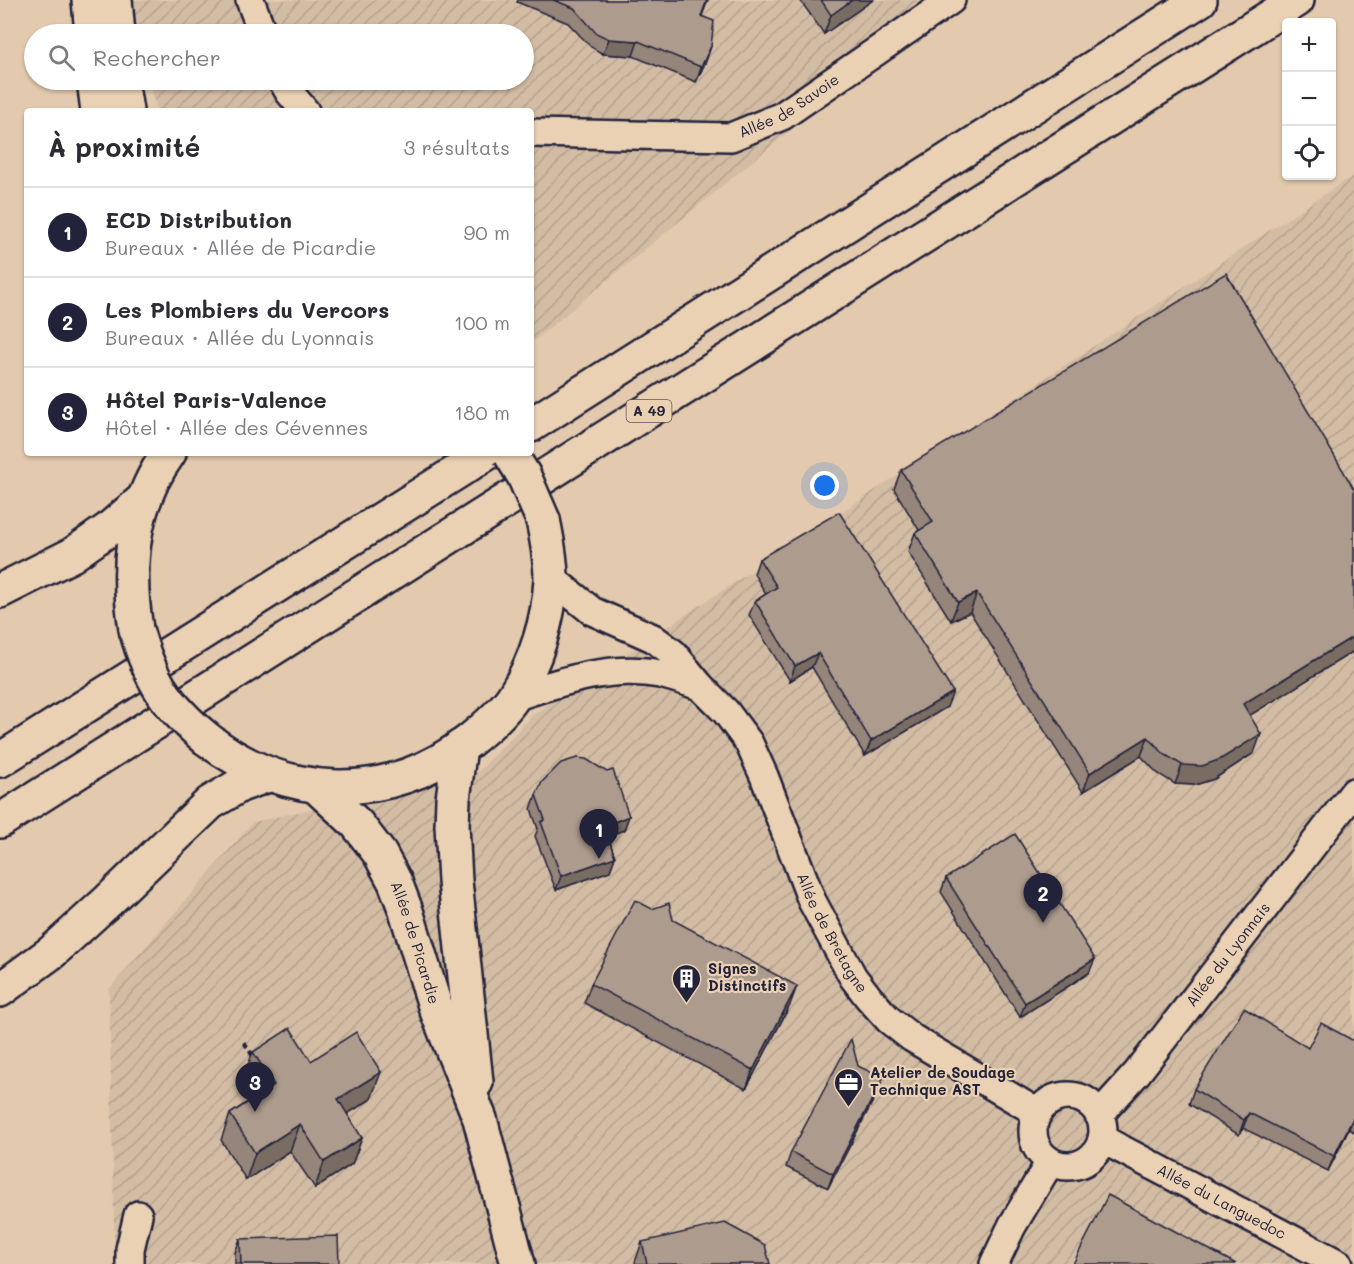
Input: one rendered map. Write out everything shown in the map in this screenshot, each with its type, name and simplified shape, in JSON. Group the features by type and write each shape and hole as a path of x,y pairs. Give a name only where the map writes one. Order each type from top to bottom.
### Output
{"main road":[{"path":"89,0 91,24"},
{"path":"115,0 117,24"},
{"path":"534,423 1200,0"},
{"name":"A 49","path":"0,821 1297,0"},
{"path":"95,90 98,108"},
{"path":"123,90 126,108"},
{"path":"0,760 482,456"},
{"path":"164,457 145,498 131,548 131,599 143,654 161,690 186,722 207,739 240,761 268,775 317,787 352,786 391,780 437,762 483,730 514,697 528,670 538,643 547,609 551,578 548,542 543,520 524,476 512,456"},
{"path":"0,591 72,555 109,529 145,498"},
{"name":"Allée de Picardie","path":"460,747 452,825 455,881 480,1119"},
{"path":"0,990 52,952 210,803 240,785 268,775"},
{"name":"Allée de Picardie","path":"317,787 357,824 380,854 391,875 406,911 435,1006 480,1119 518,1264"}],"street":[{"path":"250,0 259,24"},
{"name":"Allée de Savoie","path":"534,133 731,137 782,116 951,0"},
{"path":"288,90 302,108"},
{"name":"Allée de Bretagne","path":"551,578 592,610 653,638 673,653 700,686 726,712 749,743 812,901 841,957 869,998 889,1020 912,1038 1038,1113"},
{"path":"514,697 576,677 614,672 660,674 700,686"},
{"name":"Allée du Lyonnais","path":"1101,1128 1137,1073 1354,792"},
{"path":"1073,1096 1086,1101 1101,1128 1096,1153 1085,1162 1071,1167 1050,1162 1035,1143 1033,1128 1038,1113 1053,1100 1073,1096"},
{"name":"Allée du Languedoc","path":"1101,1128 1339,1264"},
{"path":"994,1264 1012,1226 1050,1162"},
{"path":"130,1264 130,1249 138,1215"}],"path":[{"path":"244,1042 255,1059"}],"shaded area":[{"path":"132,0 949,0 534,341 534,108 156,108 152,90 534,90 534,24 136,24"},
{"path":"1354,175 1354,1264 115,1264 109,989 253,822 477,773 533,715"}],"building":[{"path":"553,0 707,0 701,16 714,21 711,46 701,67 638,41 609,39 596,33 574,8"},
{"path":"821,0 852,0 831,15"},
{"path":"1226,273 1354,489 1354,636 1243,704 1261,734 1221,759 1202,766 1182,765 1164,754 1148,737 1090,773 977,593 958,602 915,533 933,522 901,470"},
{"path":"839,512 953,692 871,741 818,653 795,666 755,601 777,587 759,559"},
{"path":"577,758 586,759 607,772 613,770 629,816 604,826 615,857 561,876 541,822 545,820 536,795 542,782 561,763"},
{"path":"1015,834 1095,959 1025,1003 946,878"},
{"name":"Signes Distinctifs","path":"635,900 652,909 669,903 673,920 797,986 753,1070 591,984"},
{"path":"1244,1008 1308,1048 1321,1023 1354,1041 1354,1116 1334,1156 1249,1113 1244,1120 1194,1089"},
{"path":"290,1028 311,1061 356,1032 381,1072 338,1099 362,1138 324,1162 300,1124 255,1153 230,1114 274,1085 253,1052"},
{"path":"851,1039 858,1066 883,1078 833,1174 791,1152"},
{"path":"1108,1195 1236,1264 1073,1264"},
{"path":"725,1223 765,1245 770,1264 647,1264 642,1242"},
{"path":"338,1236 339,1264 241,1264 240,1239"}],"place":[{"name":"ECD Distribution","path":"599,859"},
{"name":"Les Plombiers du Vercors","path":"1043,923"},
{"name":"Signes Distinctifs","path":"687,1004"},
{"name":"Atelier de Soudage Technique AST","path":"849,1108"},
{"name":"Hôtel Paris-Valence","path":"255,1112"}]}
